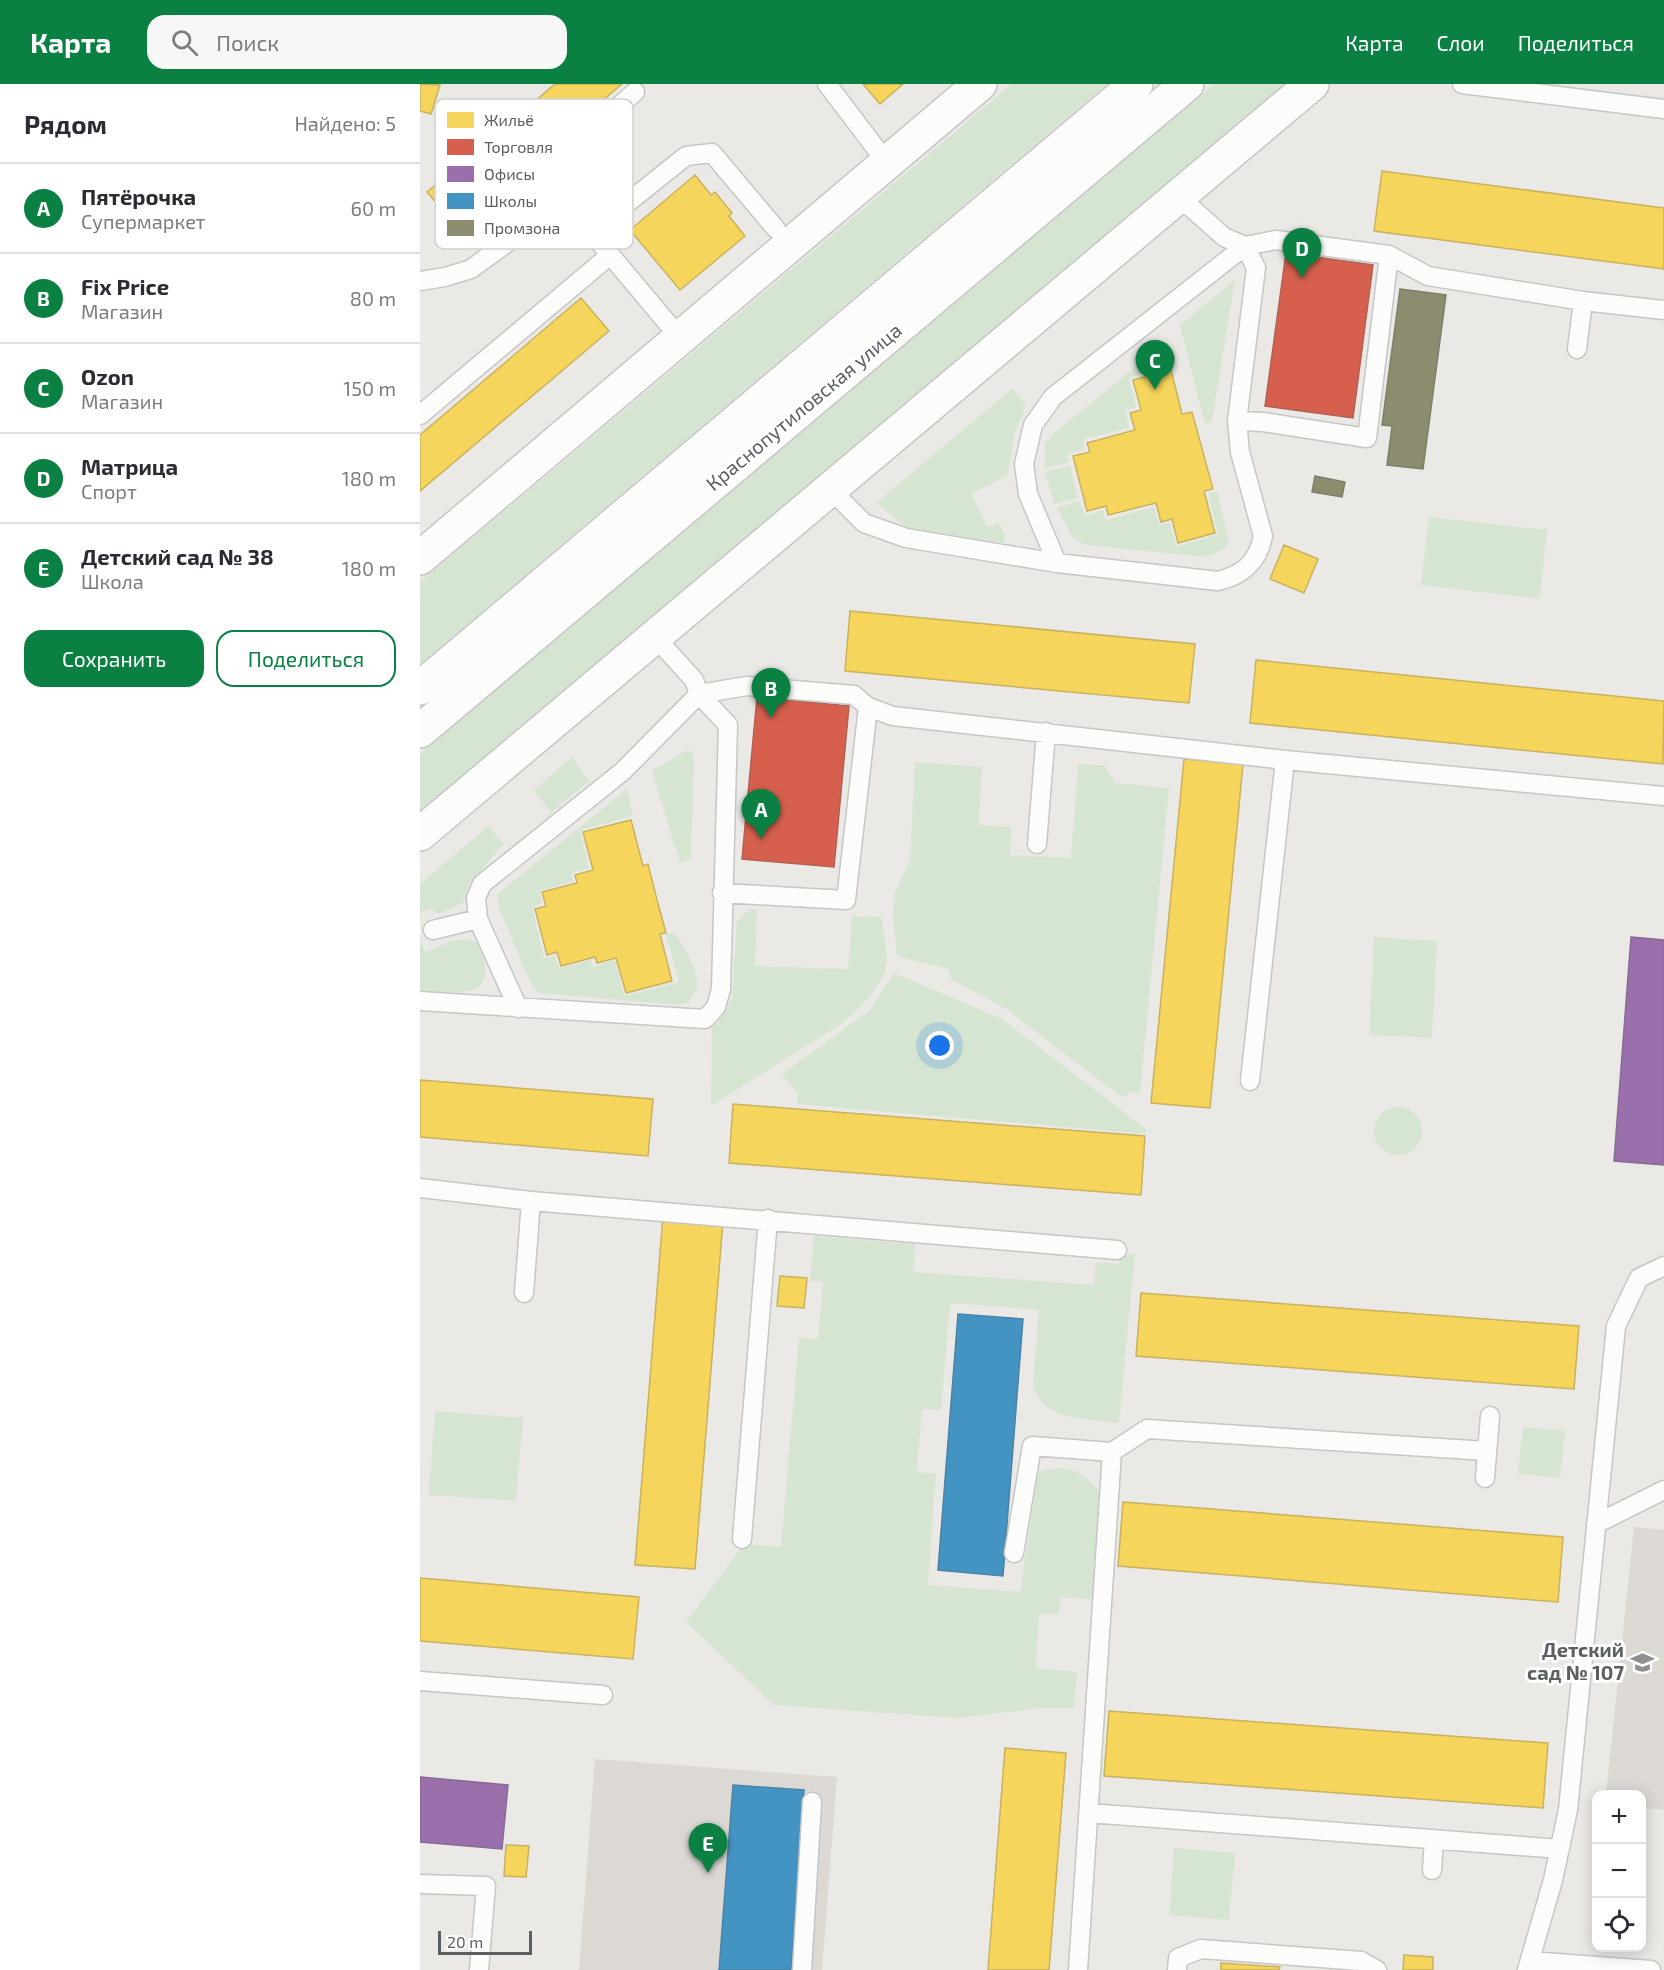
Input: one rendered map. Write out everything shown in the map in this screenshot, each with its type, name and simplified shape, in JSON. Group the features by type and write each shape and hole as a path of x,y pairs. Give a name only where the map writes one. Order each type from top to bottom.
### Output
{"main road":[{"path":"420,558 980,84"},
{"name":"Краснопутиловская улица","path":"420,688 1136,84"},
{"name":"Краснопутиловская улица","path":"420,731 1187,84"},
{"path":"420,834 1312,84"}],"lane":[{"path":"827,84 887,163"},
{"path":"1462,84 1573,91 1664,110"},
{"path":"627,99 635,92"},
{"path":"633,198 686,156 712,153 776,228"},
{"path":"830,489 864,523 906,538 1057,563 1218,581 1233,578 1251,565 1260,548 1263,536 1240,452 1237,421 1256,268 1245,246 1224,237 1178,196"},
{"path":"1057,563 1028,494 1024,464 1033,425 1053,397 1245,246 1276,240 1389,255 1428,276 1583,301 1664,310"},
{"path":"420,281 445,277 471,269 499,249"},
{"path":"604,249 680,338"},
{"path":"1237,421 1263,422 1366,438 1389,255"},
{"path":"420,416 609,256"},
{"path":"1577,350 1583,301"},
{"path":"420,1001 705,1019 716,1007 722,989 722,893 728,725 699,694 694,680 654,637"},
{"path":"518,1008 478,919 476,898 482,884 622,771 699,694 747,686 854,695 868,707 893,716 1285,760 1664,796"},
{"path":"722,893 846,900 868,707"},
{"path":"1037,844 1046,732"},
{"path":"1250,1081 1285,760"},
{"path":"433,930 478,919"},
{"path":"420,1188 531,1201 768,1219 1117,1250"},
{"path":"524,1293 531,1201"},
{"path":"742,1539 768,1219"},
{"path":"1651,1970 1528,1966 1560,1849 1569,1799 1616,1326 1639,1278 1664,1266"},
{"path":"1485,1478 1490,1416"},
{"path":"1014,1553 1032,1446 1112,1452 1147,1429 1487,1451"},
{"path":"1078,1970 1112,1452"},
{"path":"1596,1524 1664,1490"},
{"path":"420,1681 603,1695"},
{"path":"802,1970 813,1802"},
{"path":"1089,1813 1560,1849"},
{"path":"1432,1870 1434,1839"},
{"path":"420,1884 486,1886 479,1970"},
{"path":"1177,1970 1178,1958 1202,1949 1361,1961 1377,1970"}],"shaded area":[{"name":"Детский сад № 107","path":"1634,1527 1664,1530 1664,1810 1646,1808 1646,1790 1606,1790"},
{"path":"595,1759 837,1777 822,1970 579,1970"}],"green space":[{"path":"1012,84 1107,84 420,664 420,582"},
{"path":"1215,84 1288,84 420,817 420,754"},
{"path":"1235,280 1212,421 1205,424 1180,325"},
{"path":"1166,342 1173,366 1129,378 1136,407 1125,411 1129,428 1084,439 1084,450 1067,454 1069,462 1045,468 1045,444 1053,434"},
{"path":"1013,388 1026,406 1015,432 1008,475 971,494 987,527 999,523 1005,535 1004,543 920,531 905,526 876,503"},
{"path":"1070,466 1078,498 1055,504 1045,472"},
{"path":"1217,491 1229,542 1224,549 1206,557 1086,545 1073,538 1057,508 1079,501 1085,516 1103,510 1106,520 1154,507 1159,525 1170,523 1176,546 1218,535 1208,494"},
{"path":"1429,517 1547,530 1540,599 1421,585"},
{"path":"687,750 694,754 691,859 680,863 652,771"},
{"path":"572,757 589,781 551,813 534,790"},
{"path":"915,762 982,767 979,825 1011,827 1010,855 1071,858 1078,764 1105,766 1115,783 1169,788 1140,1093 1130,1092 1123,1098 1006,1009 951,979 949,970 897,955 893,917 895,893 910,860"},
{"path":"627,789 633,816 580,830 589,868 571,873 573,882 540,890 542,904 532,907 544,958 555,956 559,968 591,960 593,967 615,960 624,996 679,982 666,935 675,932 691,961 697,981 696,991 691,999 681,1005 538,993 531,984 499,908 497,895 500,892"},
{"path":"488,826 504,844 469,884 464,902 438,914 431,908 420,913 420,884"},
{"path":"750,909 757,910 755,966 848,969 852,916 881,917 886,944 886,969 871,994 844,1022 711,1106 712,1028 724,1014 732,998 737,921"},
{"path":"1374,937 1437,941 1432,1038 1369,1035"},
{"path":"467,939 478,943 485,962 485,975 481,984 462,992 420,990 420,941 425,952 451,941"},
{"path":"894,973 1002,1019 1146,1129 1146,1134 797,1104 798,1094 782,1074 869,1011"},
{"path":"1398,1107 1415,1114 1422,1131 1415,1148 1398,1155 1381,1148 1374,1131 1381,1114"},
{"path":"814,1236 915,1244 913,1272 1094,1285 1096,1262 1119,1264 1120,1256 1135,1253 1119,1423 1066,1416 1044,1404 1037,1394 1033,1381 1039,1310 950,1303 941,1410 922,1409 917,1472 936,1474 928,1585 1020,1592 1038,1472 1056,1468 1073,1471 1087,1479 1100,1493 1092,1599 1060,1597 1059,1614 1039,1614 1036,1668 1077,1672 1074,1708 1041,1708 958,1718 774,1705 686,1622 744,1544 781,1547 799,1338 818,1339 823,1282 810,1281"},
{"path":"435,1411 523,1418 516,1501 429,1495"},
{"path":"1523,1427 1565,1431 1560,1478 1518,1474"},
{"path":"1174,1848 1235,1853 1229,1920 1169,1915"}],"building: Жильё":[{"path":"420,84 440,85 431,114 420,111"},
{"path":"555,84 622,84 604,99 537,99"},
{"path":"863,84 903,84 880,104"},
{"path":"1382,171 1664,208 1664,269 1374,231"},
{"path":"695,175 711,195 715,192 732,213 729,216 745,236 680,290 633,234 633,227"},
{"path":"435,185 435,201 427,192"},
{"path":"581,298 609,331 420,491 420,435"},
{"path":"1171,370 1182,414 1192,412 1213,489 1204,491 1215,533 1178,543 1172,519 1161,522 1156,503 1108,515 1106,506 1087,511 1073,456 1090,452 1087,443 1135,430 1130,413 1141,410 1133,380"},
{"path":"1284,545 1318,559 1304,593 1270,579"},
{"path":"850,611 1195,644 1189,703 845,671"},
{"path":"1256,660 1664,701 1663,764 1250,723"},
{"path":"1184,759 1243,764 1210,1108 1151,1103"},
{"path":"631,820 643,866 648,864 666,933 660,934 672,981 626,993 616,958 597,963 595,957 561,966 557,952 547,955 535,909 546,906 542,892 577,883 575,875 593,870 583,832"},
{"path":"420,1080 653,1099 648,1156 420,1137"},
{"path":"733,1104 1145,1136 1141,1195 729,1163"},
{"path":"663,1216 723,1221 695,1569 635,1565"},
{"path":"780,1276 807,1278 804,1308 777,1306"},
{"path":"1141,1293 1579,1326 1574,1389 1136,1356"},
{"path":"1123,1502 1563,1537 1558,1602 1118,1566"},
{"path":"420,1578 639,1597 633,1659 420,1641"},
{"path":"1109,1711 1548,1743 1543,1808 1104,1776"},
{"path":"1005,1748 1066,1753 1049,1970 988,1970"},
{"path":"506,1845 529,1846 526,1877 504,1876"},
{"path":"1404,1955 1433,1957 1433,1970 1403,1970"},
{"path":"1221,1963 1280,1967 1279,1970 1221,1970"}],"building: Торговля":[{"path":"1286,253 1373,265 1353,418 1265,406"},
{"path":"757,697 849,706 834,867 742,859"}],"building: Офисы":[{"path":"1631,937 1664,940 1664,1165 1614,1161"},
{"path":"420,1777 508,1785 502,1849 420,1842"}],"building: Школы":[{"path":"958,1314 1023,1319 1003,1576 938,1570"},
{"path":"733,1785 804,1790 791,1970 719,1970"}],"building: Промзона":[{"path":"1400,289 1446,295 1423,469 1387,465 1392,426 1382,425"},
{"path":"1315,476 1345,482 1342,497 1312,492"}],"place":[{"name":"Матрица","path":"1302,278"},
{"name":"Ozon","path":"1155,390"},
{"name":"Fix Price","path":"771,718"},
{"name":"Пятёрочка","path":"761,839"},
{"name":"Детский сад № 107","path":"1642,1662"},
{"name":"Детский сад № 38","path":"708,1873"}]}
